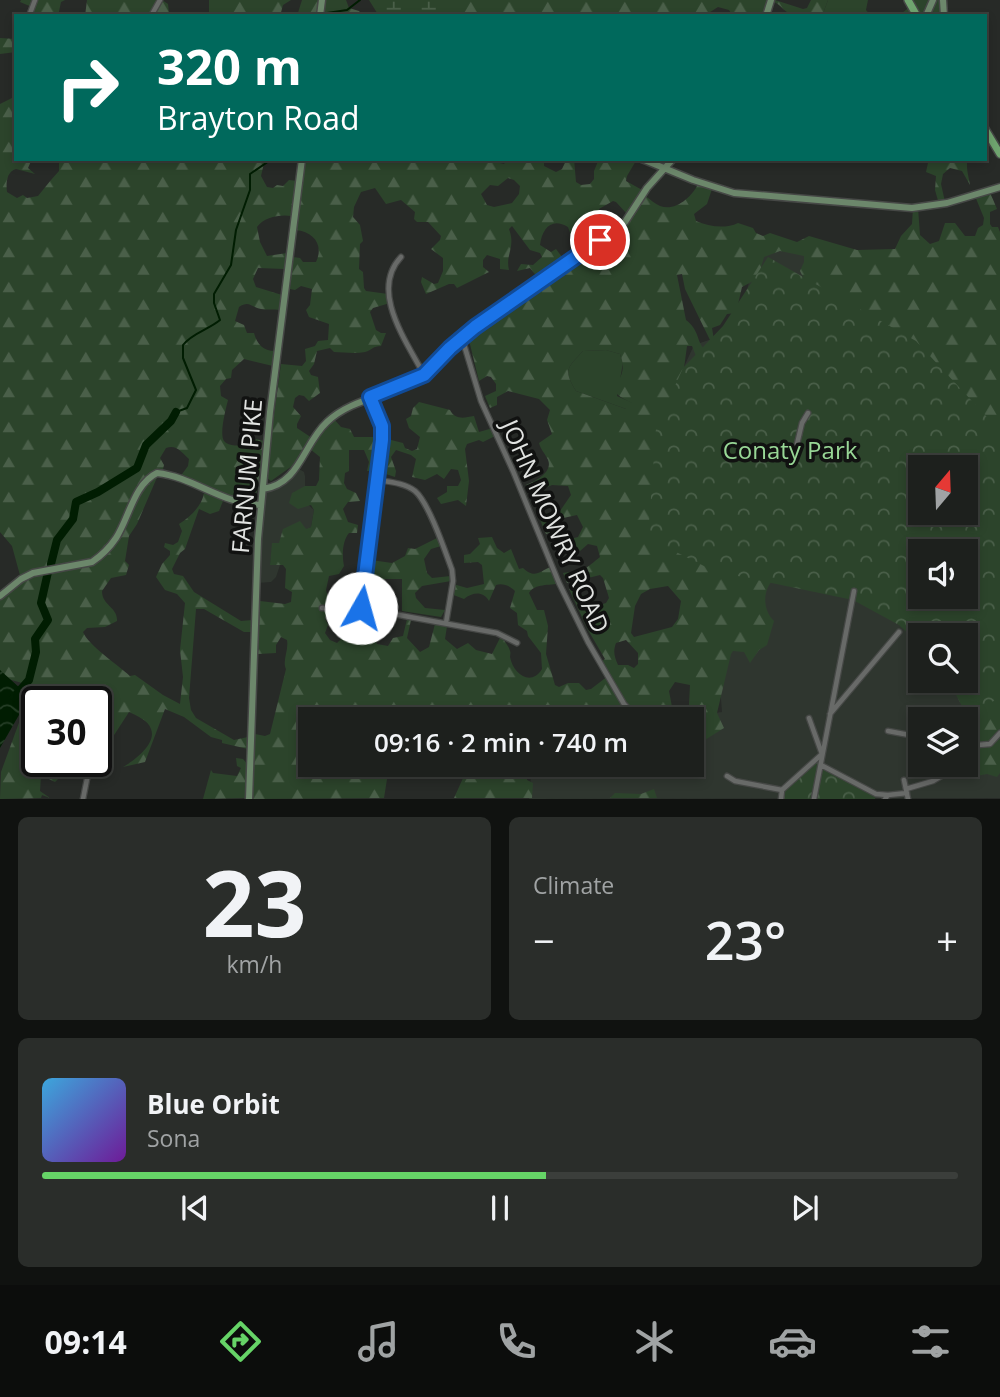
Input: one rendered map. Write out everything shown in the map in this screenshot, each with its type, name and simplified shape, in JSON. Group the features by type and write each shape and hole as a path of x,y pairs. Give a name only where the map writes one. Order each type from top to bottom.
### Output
{"main road":[{"path":"987,132 1000,154"}],"street":[{"name":"FARNUM PIKE","path":"249,799 261,505 302,161"},
{"path":"647,161 734,193 912,208 947,203 1000,187"},
{"path":"263,489 273,488 287,480 326,423 338,412 424,375 462,337 625,222 671,161"},
{"path":"401,257 392,266 387,292 400,328 424,375"},
{"name":"JOHN MOWRY ROAD","path":"462,337 481,401 559,583 588,642 627,707"},
{"path":"361,608 378,480 382,426 370,397"},
{"path":"797,444 808,412"},
{"path":"0,596 33,573 92,562 98,558 116,538 146,480 157,473 182,480 233,502 261,505"},
{"path":"378,480 404,485 414,490 428,512 452,570 453,581 446,624"},
{"path":"814,799 854,591"},
{"path":"322,608 361,608 497,634 517,643"},
{"path":"830,714 899,632"},
{"path":"809,718 822,754"},
{"path":"888,731 908,735"},
{"path":"978,746 990,744 1000,733"},
{"path":"781,799 782,790 822,754"},
{"path":"821,765 876,797 907,793 940,777"},
{"path":"727,776 735,781 782,790"},
{"path":"83,799 87,777"},
{"path":"904,780 907,793"}],"shaded area":[{"name":"Conaty Park","path":"759,242 845,256 1000,437 1000,798 529,799 531,777 704,777 704,714 722,712 715,622 656,428 694,345 715,338 742,310"},
{"path":"294,466 304,472 305,488 294,492 314,510 311,527 279,543 273,543 270,565 280,565 276,577 271,582 257,583 261,486 284,476"}],"green space":[{"path":"65,0 61,2 58,14 30,14 32,7 20,2"},
{"path":"87,0 162,0 168,4 170,14 85,14"},
{"path":"209,0 291,0 283,5 281,14 209,14"},
{"path":"302,0 319,0 317,14 298,14"},
{"path":"325,0 346,0 349,8 361,14 323,14"},
{"path":"369,0 455,0 444,14 378,14"},
{"path":"439,0 770,0 766,14 732,14 729,10 718,7 707,14 397,14"},
{"path":"775,0 803,9 807,8 811,0 828,0 823,14 787,12 774,2"},
{"path":"828,0 868,0 866,10 869,14 823,14"},
{"path":"908,0 943,0 944,14 901,14 911,6"},
{"path":"0,38 14,39 14,52 0,54"},
{"path":"14,97 14,161 31,161 28,168 35,174 16,169 8,175 7,192 17,198 23,195 27,198 38,196 59,171 59,161 265,161 261,176 267,187 283,186 289,180 297,181 292,216 273,217 257,227 267,256 287,253 285,269 258,268 253,279 256,287 282,295 280,310 261,309 245,304 239,307 235,321 244,325 247,333 254,333 264,348 275,351 273,366 244,359 232,370 231,378 226,379 220,386 221,396 228,400 223,427 224,441 232,445 247,446 256,439 264,441 257,492 248,500 242,501 180,477 188,466 189,459 176,448 166,448 160,458 164,465 162,473 158,475 129,536 125,561 129,565 126,575 111,578 102,591 104,600 117,616 117,621 105,627 87,628 83,632 97,649 130,676 135,675 180,704 183,677 180,650 185,603 177,594 165,590 156,577 170,555 170,551 164,547 165,543 173,545 178,542 182,531 179,524 195,511 204,493 223,501 219,511 210,514 199,509 185,549 172,569 174,574 183,576 194,592 241,621 253,620 253,632 244,632 204,609 196,609 189,698 196,718 234,740 248,737 248,749 222,743 222,740 211,737 184,717 165,709 145,762 123,767 148,746 152,735 150,726 145,721 129,712 112,738 112,686 30,686 0,674 0,595 21,579 12,546 0,532 0,104"},
{"path":"306,161 491,161 504,164 506,161 544,161 544,166 556,172 562,169 566,161 574,161 576,182 581,185 590,184 594,179 598,161 636,161 626,181 644,191 628,215 613,201 599,209 602,222 592,212 576,222 572,230 584,247 580,250 574,244 568,227 557,223 549,226 540,245 551,252 556,249 565,261 539,279 530,268 517,271 521,264 533,265 542,257 540,253 530,250 512,226 509,229 509,270 500,269 500,259 487,255 483,260 483,267 489,272 457,288 454,284 449,284 426,294 421,282 422,277 434,284 438,283 443,271 443,258 431,249 441,236 428,222 417,222 414,219 415,212 401,200 386,204 375,188 361,192 353,217 360,225 363,241 360,244 359,269 363,272 366,291 388,294 390,303 373,308 370,312 376,330 386,333 381,346 365,352 334,352 330,348 317,351 309,371 311,375 318,377 320,393 309,401 299,395 295,398 293,407 301,416 297,428 312,438 292,466 271,481 266,474 281,364 302,366 306,361 305,349 315,346 318,341 328,340 329,324 309,317 306,310 310,305 312,289 301,286 295,290 290,289 293,257 300,258 303,262 316,262 318,256 316,240 296,230","holes":["508,178 520,186 519,194 512,203 494,207 487,205 481,194 490,185 498,186"]},
{"path":"926,161 967,161 970,185 962,171 950,168 943,174 941,184 945,202 939,204 935,190 936,176 926,172"},
{"path":"698,184 712,189 707,204 694,214 696,221 712,226 723,227 738,223 753,228 763,236 770,233 797,242 809,236 857,250 895,249 901,236 912,224 913,208 918,208 920,235 930,244 939,241 945,223 955,223 965,236 975,236 978,228 983,225 984,218 975,196 989,190 997,209 990,212 990,224 992,227 998,227 1000,232 1000,492 978,476 978,455 956,455 802,275 800,271 804,256 780,251 764,257 761,277 742,287 736,313 727,314 720,325 712,328 714,340 710,340 685,289 682,274 677,275 686,320 694,328 705,350 696,356 692,346 687,346 684,368 686,378 773,580 766,595 766,607 774,621 767,645 759,650 750,663 744,652 733,651 731,654 717,713 724,728 704,740 704,707 686,707 689,705 690,685 675,682 669,691 672,707 298,707 298,777 398,777 387,779 384,798 253,799 255,734 270,734 286,669 287,644 287,640 281,637 276,645 276,653 258,654 260,601 285,604 291,602 292,592 285,588 286,569 283,565 270,565 272,543 279,543 283,529 300,521 306,529 311,527 314,510 311,505 298,509 289,503 292,493 305,486 316,486 319,480 320,457 310,449 333,418 341,427 350,429 354,437 379,437 376,471 367,471 369,462 364,450 349,450 349,471 345,473 344,483 347,489 356,493 360,501 348,502 343,509 348,522 358,525 357,533 349,533 345,540 344,566 339,574 329,576 326,590 330,606 325,618 328,625 325,633 330,640 337,643 350,630 350,636 356,642 365,641 369,634 374,635 377,644 388,646 393,638 403,636 407,619 411,620 407,638 420,652 429,647 435,624 447,626 445,639 457,649 468,643 476,650 492,654 501,636 509,647 515,669 528,678 538,674 542,669 541,653 527,631 518,625 517,613 510,608 515,591 506,585 496,585 489,601 481,594 464,599 451,594 453,584 467,588 484,584 482,565 478,562 464,563 464,555 470,554 480,544 478,538 492,537 497,548 504,553 511,549 519,569 523,568 534,574 552,566 560,583 539,586 529,593 537,610 544,610 548,626 546,654 555,685 559,687 568,683 579,683 586,690 608,676 601,662 605,659 569,589 591,599 597,606 606,603 609,598 603,578 600,575 588,578 584,584 576,578 567,583 563,573 578,572 593,563 600,557 597,546 588,544 580,551 572,541 578,537 583,527 577,515 554,520 551,524 552,532 546,534 538,515 560,511 571,495 568,486 552,485 530,495 526,485 547,471 549,463 539,443 552,434 547,420 550,410 539,399 508,391 497,397 497,405 490,408 485,396 496,391 496,384 487,376 479,381 468,336 621,229 645,196 666,207 677,205 687,198","holes":["606,350 620,354 622,373 615,388 621,397 632,403 632,409 576,391 569,378 573,361 583,351","668,586 681,601 678,619 672,627 634,637 631,633 635,606 641,594 650,589","626,640 638,653 638,664 634,668 618,665 614,654 616,643"]},
{"name":"Conaty Park","path":"768,257 916,341 1000,431 1000,696 978,713 978,707 962,707 955,693 978,693 978,623 908,623 908,633 899,625 853,600 714,571 648,538 656,428 683,368 723,326"},
{"path":"606,350 620,354 623,363 617,396 633,403 632,409 576,391 569,378 570,366 583,351"},
{"path":"419,402 450,410 457,417 474,416 479,432 493,428 497,435 483,442 479,440 467,444 465,449 469,481 466,506 458,500 441,504 437,498 447,492 447,486 458,486 461,480 458,470 451,469 444,479 437,474 425,480 412,477 416,459 396,450 391,457 396,471 395,477 383,473 387,439 403,443 405,448 412,451 417,449 420,437 409,428 406,419 411,416 413,408"},
{"path":"437,538 441,546 431,549 424,559 427,573 432,578 451,576 451,581 422,586 415,593 425,608 445,610 441,617 402,611 402,579 368,583 371,560 392,563 405,556 408,548 415,549"},
{"path":"1000,681 1000,773 997,777 987,774 978,776 978,707 970,707 968,703"},
{"path":"21,717 21,777 41,777 40,791 50,798 42,795 41,798 0,799 1,772"},
{"path":"822,754 821,765 876,794 875,799 781,799 782,790"},
{"path":"236,758 243,759 248,765 246,798 203,799 211,770 213,773 237,776 241,768 237,766"},
{"path":"45,777 58,779 55,782"},
{"path":"464,777 527,777 527,780 533,783 532,798 454,798"},
{"path":"654,789 657,798 610,798 615,793 641,794"}],"water":[{"path":"0,670 21,689 21,711 0,748"}],"waterway":[{"path":"326,14 347,10 360,0"},
{"path":"176,412 187,408 196,390 183,358 183,345 191,337 220,320 214,294 231,265 236,230 250,190 250,174 269,161"},
{"path":"51,564 57,540 73,519 76,502 137,468 146,445 171,421 176,412"},
{"path":"14,697 29,680 36,652 35,639 48,620 41,603 48,572"}],"route":[{"path":"361,608 382,440 382,426 370,397 410,383 424,375 475,327 600,240"}]}
